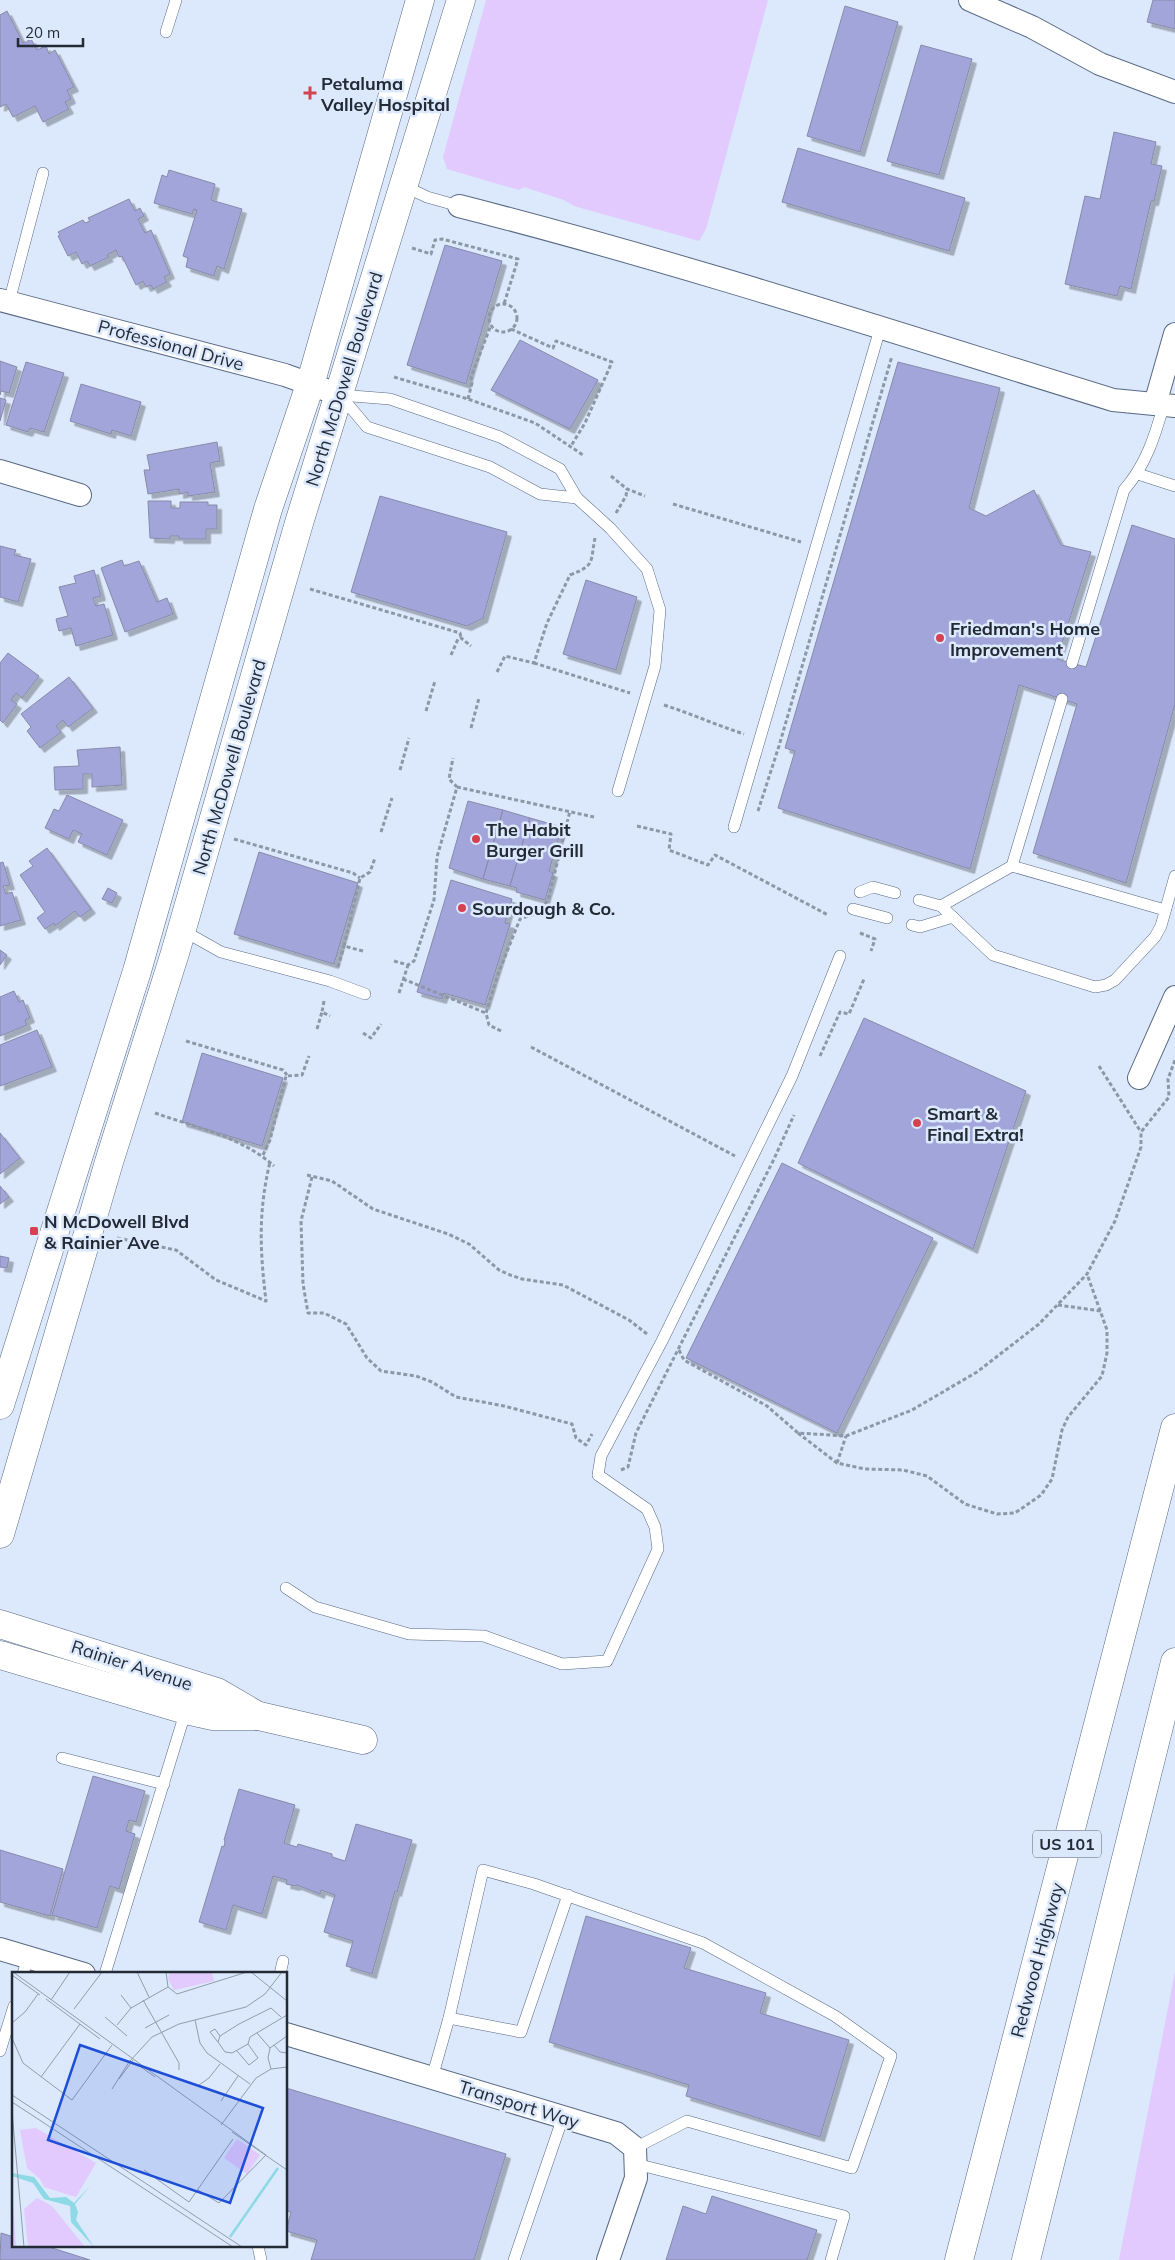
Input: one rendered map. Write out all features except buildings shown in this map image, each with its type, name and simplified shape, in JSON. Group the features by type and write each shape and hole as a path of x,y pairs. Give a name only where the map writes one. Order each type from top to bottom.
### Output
{"main road":[{"name":"North McDowell Boulevard","path":"0,1405 137,971 268,509 310,385 420,0"},
{"name":"North McDowell Boulevard","path":"0,1534 109,1162 182,930 299,522 340,395 461,0"},
{"name":"Redwood Highway","path":"960,2260 1175,1428"},
{"name":"Rainier Avenue","path":"0,1624 190,1697 213,1716 259,1716 363,1740"},
{"name":"Rainier Avenue","path":"0,1655 190,1697"},
{"name":"US 101","path":"1026,2260 1175,1662"}],"street":[{"path":"970,0 1032,28 1100,64 1175,92"},
{"path":"459,206 560,232 1113,400 1165,405 1175,334"},
{"name":"Professional Drive","path":"5,301 285,376 340,395"},
{"path":"0,471 80,494"},
{"path":"1139,1078 1175,997"},
{"path":"0,1949 26,1966 70,1972"},
{"name":"Transport Way","path":"288,2035 616,2133 635,2156"},
{"path":"608,2260 636,2178 635,2156"}],"lane":[{"path":"166,32 176,0"},
{"path":"5,301 43,173"},
{"path":"404,186 426,197 459,206"},
{"path":"734,827 880,329"},
{"path":"340,395 367,428 490,467 540,494 577,498"},
{"path":"340,395 390,399 500,437 560,469 577,498 610,528 647,569 660,610 655,666 618,791"},
{"path":"1072,663 1124,490 1138,474 1165,405"},
{"path":"1138,474 1175,486"},
{"path":"941,906 1012,866 1062,699"},
{"path":"1012,866 1165,910"},
{"path":"919,900 941,906 993,955 1095,987 1106,985 1115,980 1154,937 1161,926 1175,876"},
{"path":"860,892 873,887 895,893"},
{"path":"853,909 887,918"},
{"path":"912,925 920,927 952,917"},
{"path":"182,930 221,952 330,981 365,994"},
{"path":"286,1588 315,1607 409,1634 484,1636 562,1664 607,1661 658,1549 655,1527 646,1509 598,1475 601,1456 662,1341 792,1076 840,956"},
{"path":"106,1972 190,1697"},
{"path":"62,1758 164,1784"},
{"path":"432,2078 449,2018 484,1870 568,1895 703,1943 835,2016 891,2056 852,2168 687,2121 635,2156"},
{"path":"449,2018 521,2032 568,1895"},
{"path":"280,1972 283,1961"},
{"path":"0,2051 2,2036 12,2011"},
{"path":"514,2260 563,2117"},
{"path":"635,2156 844,2216 831,2260"}],"path":[{"path":"412,248 431,254 435,240 442,239 518,259 504,304"},
{"path":"468,399 472,383 471,378 491,325 490,312 495,306 504,304 512,308 517,316 511,329 502,332 491,325"},
{"path":"511,329 552,348 556,341 612,362 585,423 571,446"},
{"path":"758,811 779,746 892,356"},
{"path":"394,377 468,399 535,424 584,455"},
{"path":"611,476 627,489 645,496"},
{"path":"616,513 626,496 627,489"},
{"path":"673,504 802,542"},
{"path":"534,663 547,624 570,575 586,568 592,562 595,538"},
{"path":"310,589 460,632 461,638 471,646"},
{"path":"451,655 458,639 461,638"},
{"path":"497,672 505,656 534,663 630,693"},
{"path":"426,711 435,681"},
{"path":"471,728 479,698"},
{"path":"664,705 701,717 708,723 744,734"},
{"path":"400,770 409,738"},
{"path":"453,758 449,779 457,787 594,817"},
{"path":"399,993 408,965 414,960 434,900 437,857 457,787"},
{"path":"381,832 392,798"},
{"path":"501,1031 489,1025 486,1013 498,974 520,919 538,913 548,900 570,811"},
{"path":"637,826 671,834 669,850 708,865 715,855 828,915"},
{"path":"234,839 353,873 360,878"},
{"path":"337,968 360,878 370,872 375,858"},
{"path":"860,933 875,939 871,951"},
{"path":"344,946 363,951"},
{"path":"394,961 408,965"},
{"path":"816,1064 840,1012 849,1014 864,979"},
{"path":"403,980 486,1013"},
{"path":"317,1029 324,1001"},
{"path":"322,1012 330,1016"},
{"path":"363,1033 371,1038 380,1024"},
{"path":"186,1041 283,1070 287,1075"},
{"path":"531,1047 736,1156"},
{"path":"287,1075 302,1075 309,1056"},
{"path":"798,1433 846,1436 912,1410 977,1372 1040,1324 1087,1274 1115,1220 1140,1146 1141,1132 1169,1097 1168,1079 1175,1060"},
{"path":"1099,1066 1141,1132"},
{"path":"263,1155 270,1140 287,1075"},
{"path":"621,1470 628,1467 636,1432 774,1159 797,1107"},
{"path":"154,1113 217,1134 263,1155 274,1166"},
{"path":"117,1238 176,1250 216,1280 266,1301 260,1251 265,1184 270,1162"},
{"path":"307,1175 332,1181 373,1209 441,1232 469,1244 492,1264 510,1275 528,1280 563,1285 629,1320 647,1334 642,1342"},
{"path":"312,1177 301,1220 303,1284 308,1313 324,1313 346,1324 367,1358 382,1371 416,1376 432,1382 456,1397 504,1406 572,1424 576,1438 586,1445 595,1428"},
{"path":"679,1350 684,1360 767,1406 837,1463 866,1469 903,1470 927,1476 965,1504 997,1514 1015,1513 1041,1496 1052,1479 1062,1430 1068,1417 1102,1376 1107,1353 1107,1330 1087,1274"},
{"path":"1057,1305 1101,1311"},
{"path":"837,1463 846,1436"}],"shaded area":[{"path":"486,0 768,0 706,229 699,241 574,206 564,200 524,187 519,190 447,169 443,157"},
{"path":"1175,1972 1175,2260 1119,2260"}],"place":[{"name":"Petaluma Valley Hospital","path":"310,93"},
{"name":"Friedman's Home Improvement","path":"940,638"},
{"name":"The Habit Burger Grill","path":"476,839"},
{"name":"Sourdough & Co.","path":"462,908"},
{"name":"Smart & Final Extra!","path":"917,1123"},
{"name":"N McDowell Blvd & Rainier Ave","path":"34,1231"}]}
